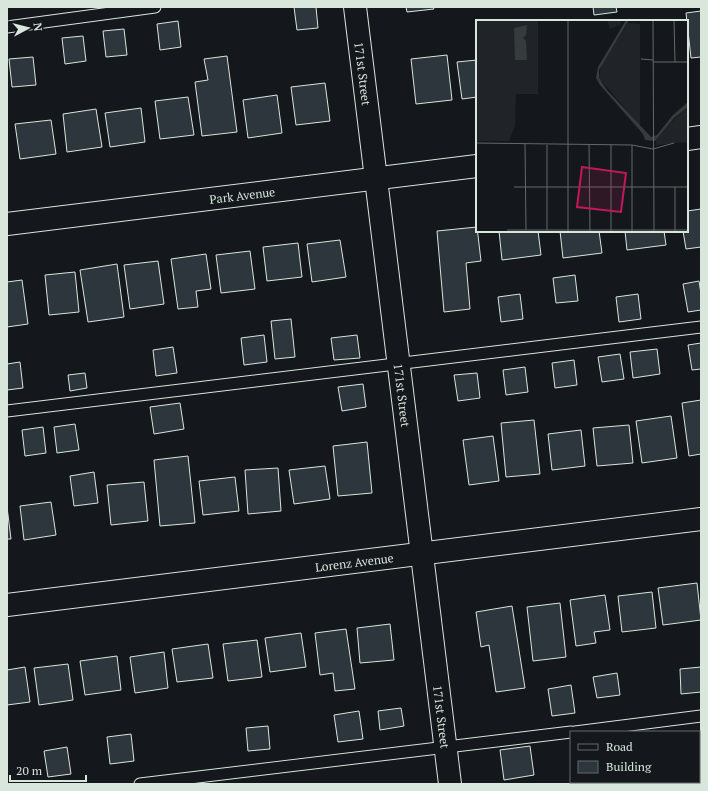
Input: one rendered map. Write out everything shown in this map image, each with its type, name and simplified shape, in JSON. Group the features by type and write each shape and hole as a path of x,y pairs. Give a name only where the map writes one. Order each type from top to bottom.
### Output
{"street":[{"name":"171st Street","path":"355,7 450,784"},
{"path":"688,139 701,137"},
{"name":"Park Avenue","path":"7,224 476,166"},
{"name":"Lorenz Avenue","path":"7,605 701,519"}],"lane":[{"path":"7,27 154,7"},
{"path":"7,412 701,327"},
{"path":"583,731 701,716"},
{"path":"140,784 570,732"}],"building":[{"path":"294,7 316,7 318,28 297,30"},
{"path":"406,7 433,7 434,9 407,12"},
{"path":"593,7 616,7 617,12 594,15"},
{"path":"701,11 701,57 691,58 688,20 686,13"},
{"path":"178,21 181,47 160,50 157,24"},
{"path":"124,29 127,55 106,57 103,31"},
{"path":"83,36 86,61 65,64 62,38"},
{"path":"447,55 452,100 416,104 411,59"},
{"path":"227,56 237,132 202,136 195,82 208,80 204,59"},
{"path":"33,57 36,85 12,87 9,59"},
{"path":"476,60 476,97 462,99 457,62"},
{"path":"325,83 330,121 296,125 291,87"},
{"path":"277,95 282,133 248,138 243,100"},
{"path":"188,97 194,135 160,139 155,101"},
{"path":"141,108 145,142 110,147 105,113"},
{"path":"96,109 102,147 67,152 63,114"},
{"path":"51,120 56,154 20,159 15,124"},
{"path":"701,209 701,247 686,249 683,232 688,232 688,211"},
{"path":"476,227 481,261 466,263 470,309 444,312 437,231"},
{"path":"499,232 538,232 541,255 502,260"},
{"path":"560,232 599,232 602,253 563,258"},
{"path":"625,232 664,232 666,245 627,250"},
{"path":"340,240 346,277 312,282 307,244"},
{"path":"298,243 302,277 267,281 263,247"},
{"path":"250,251 255,289 221,293 216,255"},
{"path":"206,254 211,289 196,291 198,307 178,309 171,259"},
{"path":"158,261 164,304 130,309 124,265"},
{"path":"117,264 124,317 88,322 80,270"},
{"path":"75,272 79,312 49,315 45,275"},
{"path":"575,275 578,301 556,303 553,278"},
{"path":"22,280 28,324 7,327 7,282"},
{"path":"699,281 701,310 688,312 683,284"},
{"path":"520,294 523,319 501,322 498,297"},
{"path":"638,294 641,319 619,322 616,297"},
{"path":"291,319 295,357 275,359 271,321"},
{"path":"264,335 267,362 244,365 241,338"},
{"path":"357,335 360,358 334,360 331,338"},
{"path":"701,343 701,369 692,370 688,345"},
{"path":"173,347 177,373 156,376 153,350"},
{"path":"657,349 660,374 633,378 630,352"},
{"path":"620,354 624,379 602,382 598,357"},
{"path":"574,360 577,385 555,388 552,363"},
{"path":"20,362 23,388 7,390 7,364"},
{"path":"525,367 528,392 506,395 503,370"},
{"path":"85,373 87,388 70,391 68,375"},
{"path":"477,373 480,398 458,401 454,375"},
{"path":"363,384 366,407 342,411 338,387"},
{"path":"701,400 701,454 689,456 682,403"},
{"path":"180,403 184,429 154,434 150,407"},
{"path":"671,416 677,458 642,463 636,421"},
{"path":"534,420 540,474 506,477 501,423"},
{"path":"75,424 79,450 57,453 54,427"},
{"path":"629,425 633,463 597,466 593,428"},
{"path":"43,427 46,453 25,456 22,430"},
{"path":"581,430 585,466 552,470 548,434"},
{"path":"493,436 499,481 469,485 463,440"},
{"path":"367,442 372,493 338,496 333,446"},
{"path":"188,456 195,523 160,526 154,460"},
{"path":"325,466 330,499 294,504 289,470"},
{"path":"278,468 281,511 248,514 245,470"},
{"path":"94,472 98,503 74,506 70,476"},
{"path":"235,477 239,511 203,515 199,481"},
{"path":"144,482 148,521 111,525 107,485"},
{"path":"51,502 56,535 24,540 20,506"},
{"path":"7,507 11,539 7,539"},
{"path":"697,583 701,620 663,625 658,588"},
{"path":"652,592 656,628 622,632 618,596"},
{"path":"605,595 610,630 594,632 596,643 576,646 570,600"},
{"path":"560,603 566,657 533,661 527,607"},
{"path":"512,606 525,688 496,692 489,645 481,647 476,612"},
{"path":"390,624 394,660 360,663 357,628"},
{"path":"346,629 355,689 335,691 333,673 320,675 315,633"},
{"path":"301,633 306,667 270,672 265,638"},
{"path":"257,640 262,677 228,681 223,644"},
{"path":"208,644 213,678 177,682 172,649"},
{"path":"164,652 168,688 135,693 130,657"},
{"path":"117,656 121,690 85,695 80,661"},
{"path":"68,664 73,700 39,705 34,668"},
{"path":"25,667 30,702 7,705 7,670"},
{"path":"701,667 701,692 681,694 680,669"},
{"path":"617,673 620,695 597,698 593,677"},
{"path":"571,685 575,713 552,716 548,689"},
{"path":"401,708 404,726 380,730 378,711"},
{"path":"359,711 363,739 338,742 334,715"},
{"path":"268,726 270,749 248,751 246,728"},
{"path":"131,734 134,761 110,764 107,737"},
{"path":"530,746 534,775 504,780 500,750"},
{"path":"67,747 71,774 48,777 44,751"},
{"path":"700,747 701,751 700,766"}]}
